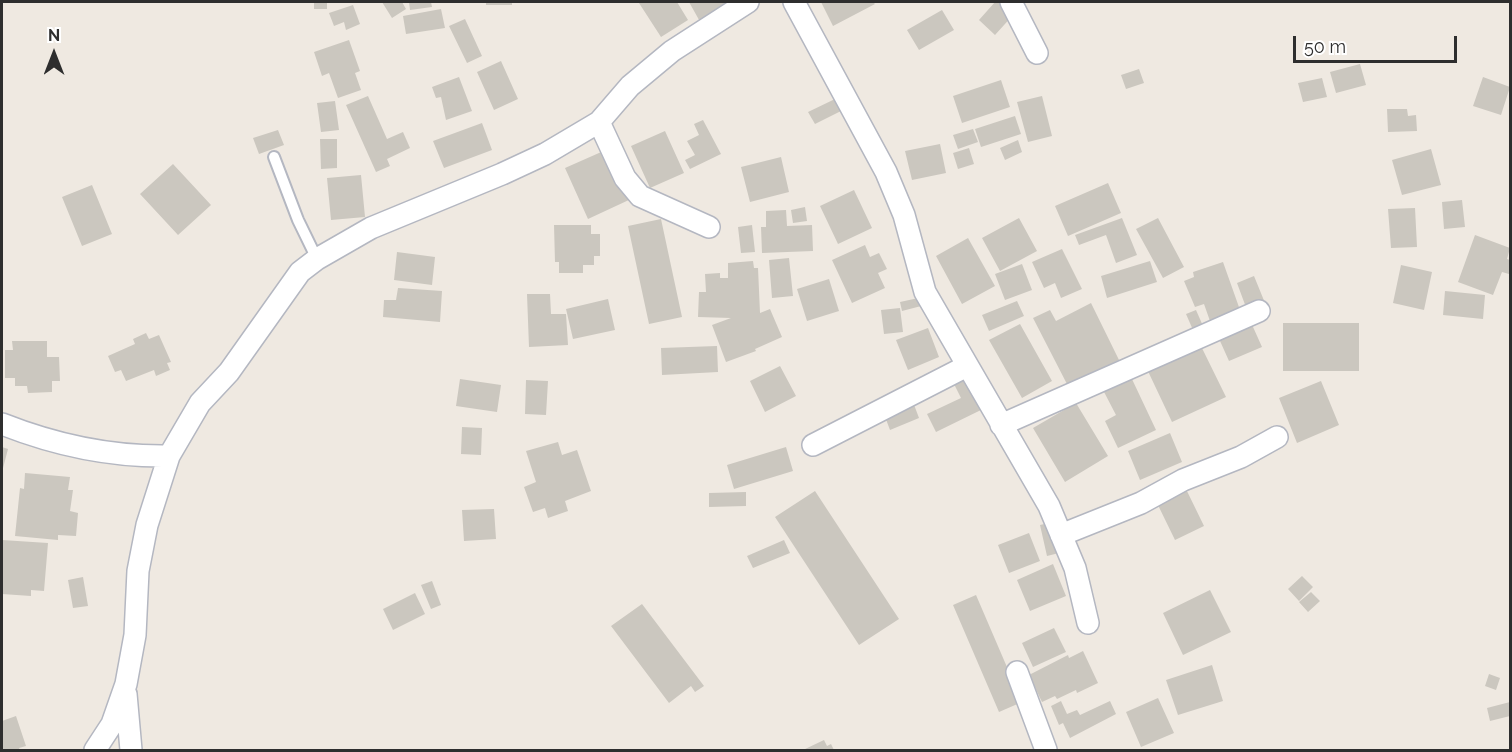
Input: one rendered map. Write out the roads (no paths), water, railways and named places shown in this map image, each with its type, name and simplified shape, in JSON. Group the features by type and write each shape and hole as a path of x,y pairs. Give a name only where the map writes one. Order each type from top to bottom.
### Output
{"street":[{"path":"95,750 112,724 126,684 135,635 138,571 147,525 169,456 200,403 229,372 300,272 317,259 371,228 545,154 599,122 630,86 672,51 748,2"},
{"path":"795,2 886,172 904,215 925,292 1049,506 1075,568 1088,623"},
{"path":"1011,2 1037,53"},
{"path":"599,122 625,178 640,195 710,227"},
{"path":"1001,425 1259,311"},
{"path":"813,445 967,366"},
{"path":"2,424 79,448 135,457 169,456"},
{"path":"1061,535 1141,503 1183,480 1241,457 1278,437"},
{"path":"1017,672 1046,750"},
{"path":"126,684 131,750"}],"lane":[{"path":"274,158 298,220 317,259"}]}
